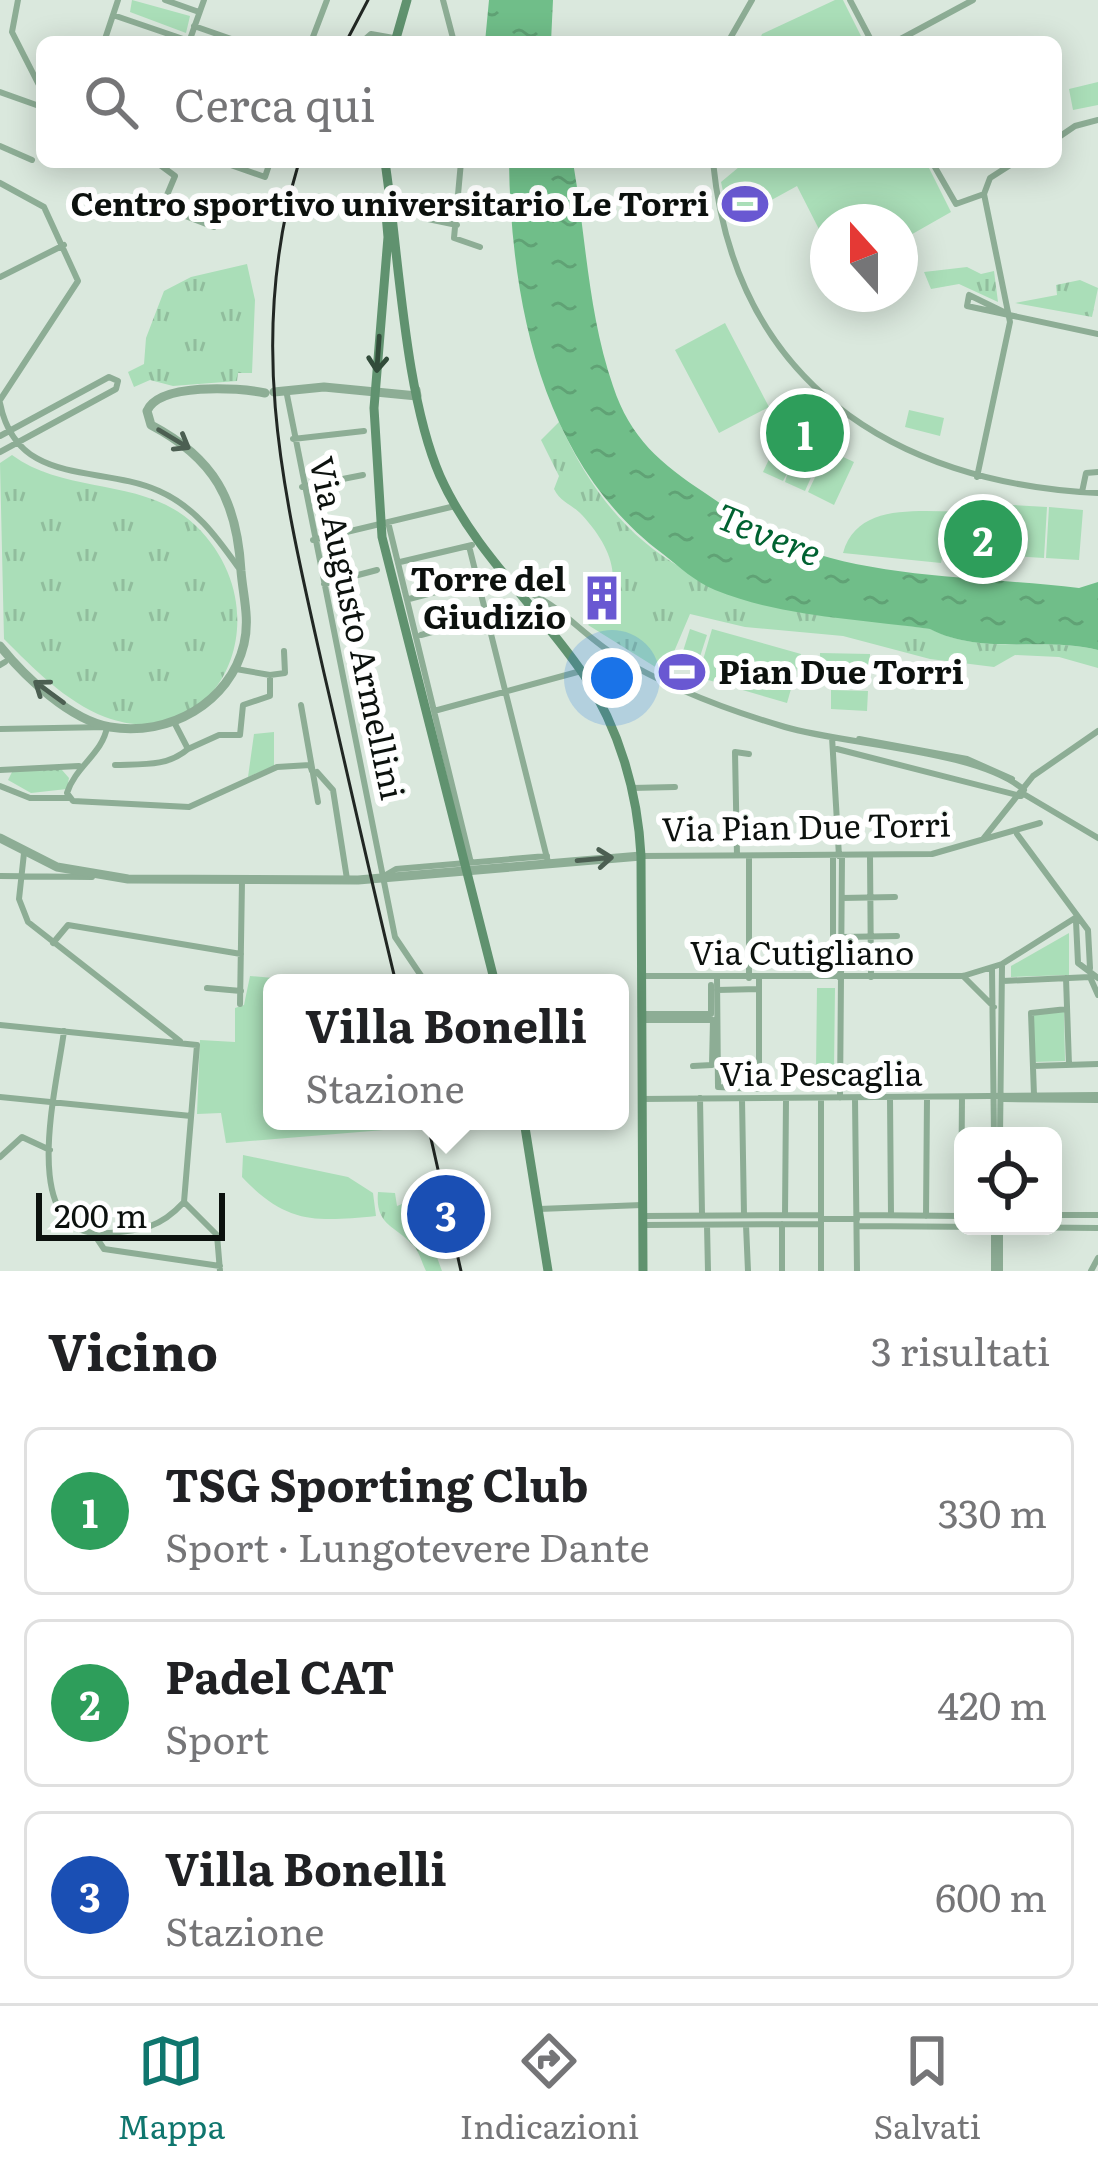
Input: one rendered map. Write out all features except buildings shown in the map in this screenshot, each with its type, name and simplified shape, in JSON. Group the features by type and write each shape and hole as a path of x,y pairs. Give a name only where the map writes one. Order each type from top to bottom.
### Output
{"main road":[{"path":"396,36 407,0"},
{"path":"384,168 388,237 375,391 384,523 493,974"},
{"path":"385,168 417,396 436,466 475,544 495,562 581,671 615,739 632,788 641,856 643,1271"},
{"path":"526,1130 548,1271"}],"street":[{"path":"18,0 12,32 36,79"},
{"path":"106,36 118,0"},
{"path":"165,0 199,12"},
{"path":"191,36 203,0"},
{"path":"313,36 327,0"},
{"path":"442,0 452,36"},
{"path":"731,36 752,0"},
{"path":"850,0 869,36"},
{"path":"906,36 973,0"},
{"path":"113,15 174,36"},
{"path":"194,26 223,36"},
{"path":"0,92 36,105"},
{"path":"1062,135 1098,120"},
{"path":"0,146 32,160"},
{"path":"164,168 175,176 162,207 214,226"},
{"path":"239,168 265,177 268,168"},
{"path":"460,168 454,238 480,247"},
{"path":"714,168 719,203 755,307 805,378 871,433 977,477 1098,493"},
{"path":"935,168 956,204 984,194"},
{"path":"977,477 1010,315 984,194 990,178 1006,168"},
{"path":"0,183 44,207 64,245 77,289 0,401 12,429 49,468 133,482 175,500 209,528 241,572"},
{"path":"423,218 457,225"},
{"path":"382,291 399,282 388,237"},
{"path":"0,278 64,245"},
{"path":"1010,315 969,295 967,306 1098,334"},
{"path":"0,436 109,377 118,380 116,389 0,452"},
{"path":"0,729 174,722 217,694 236,669 247,626 240,544 221,483 181,440 151,425 147,411 160,394 227,387 417,396"},
{"name":"Via Augusto Armellini","path":"270,392 293,439 395,939 420,974"},
{"path":"293,439 364,431"},
{"path":"1082,492 1086,473 1098,472"},
{"path":"302,487 363,475"},
{"path":"313,540 455,506"},
{"path":"400,562 475,544 487,617 548,860"},
{"path":"409,599 478,578 495,562"},
{"path":"324,584 377,570"},
{"path":"511,585 538,594 598,644 665,682 786,727 985,769 1015,782 1022,793"},
{"path":"421,635 487,617"},
{"path":"0,646 52,695 107,727"},
{"path":"236,669 285,673 284,651"},
{"path":"429,714 581,671"},
{"path":"115,764 164,763 219,735 241,735 243,705 270,696 270,675"},
{"path":"301,705 318,802"},
{"path":"174,722 188,749"},
{"path":"68,798 79,766 104,741 107,727"},
{"path":"980,842 1033,776 1098,731"},
{"path":"832,737 837,749 838,856 833,968 840,978"},
{"path":"837,749 1022,793 1098,838"},
{"path":"737,855 735,752 749,754"},
{"path":"79,766 4,770 3,785 30,798 189,807 278,767 313,769 333,790 347,880"},
{"path":"632,788 675,787"},
{"name":"Via Pian Due Torri","path":"641,856 942,854 1040,823"},
{"path":"1016,832 1075,918 1078,963 1098,978"},
{"path":"0,838 24,853 97,877"},
{"path":"24,853 20,876 23,915 183,1044"},
{"path":"748,978 749,855"},
{"path":"0,876 347,880 466,866 641,856"},
{"path":"838,856 842,898 840,1099"},
{"path":"870,856 871,977"},
{"path":"240,1004 242,880"},
{"path":"842,898 895,897"},
{"name":"Via Cutigliano","path":"642,976 715,984 748,978 963,976 1002,964 1075,918"},
{"path":"53,943 68,925 241,954"},
{"path":"842,937 897,936"},
{"path":"997,1127 1002,964"},
{"path":"992,969 999,1007"},
{"path":"963,976 999,1007"},
{"path":"715,984 720,1089 759,1094 759,978"},
{"path":"1066,978 1069,1065"},
{"path":"1003,981 1094,979 1098,995"},
{"path":"715,984 759,989"},
{"path":"641,1017 711,1014 715,984"},
{"path":"207,988 241,991"},
{"path":"1034,1095 1031,1013 1067,1009"},
{"path":"641,1017 712,1020 712,1066 694,1066"},
{"path":"0,1025 64,1031 196,1045 184,1202 155,1226 94,1234 72,1226 56,1209 49,1190 64,1031"},
{"path":"1033,1066 1098,1064"},
{"name":"Via Pescaglia","path":"641,1099 742,1099 759,1094 786,1099 1098,1097"},
{"path":"0,1097 191,1116"},
{"path":"962,1097 962,1127"},
{"name":"Via Pescaglia","path":"997,1097 1098,1097"},
{"path":"700,1098 702,1216"},
{"path":"855,1098 857,1271"},
{"path":"890,1098 891,1215"},
{"path":"926,1216 927,1098"},
{"path":"742,1099 748,1271"},
{"path":"785,1215 786,1099"},
{"path":"821,1099 821,1271"},
{"path":"0,1157 22,1137 51,1151"},
{"path":"94,1234 104,1249 220,1269 217,1235 184,1202"},
{"path":"539,1209 702,1216 782,1225 821,1220 954,1225"},
{"path":"643,1216 707,1226 785,1215 821,1220"},
{"path":"1062,1215 1098,1215"},
{"path":"857,1220 954,1216"},
{"path":"782,1225 782,1271"},
{"path":"707,1226 708,1271"},
{"path":"1062,1228 1098,1228"},
{"path":"997,1235 997,1271"},
{"path":"1091,1271 1098,1258"}],"green space":[{"path":"132,0 190,16 186,33 130,12"},
{"path":"843,0 861,36 761,36"},
{"path":"1098,82 1098,105 1073,110 1069,89"},
{"path":"738,168 929,168 951,212 918,231 918,204 810,204 810,212 797,186 730,223 721,182"},
{"path":"247,264 255,300 252,373 238,373 237,381 173,386 150,380 134,387 128,372 144,364 146,338 164,291 191,277"},
{"path":"967,267 981,274 994,271 998,302 959,284 931,289 924,272"},
{"path":"1080,280 1098,288 1092,317 1015,303 1057,295 1056,285"},
{"path":"725,323 769,407 719,433 675,350"},
{"path":"909,410 944,418 940,436 905,427"},
{"path":"559,422 591,481 627,526 667,559 711,582 759,599 931,629 971,642 1098,650 1098,668 1059,657 1015,655 994,667 930,659 843,636 745,627 690,614 665,673 588,625 609,598 612,570 593,529 554,489 559,476 541,440"},
{"path":"780,436 821,455 805,491 785,482 788,472 783,481 763,472"},
{"path":"828,450 854,462 834,505 808,492"},
{"path":"12,455 57,476 154,500 196,526 223,561 236,599 236,636 226,670 207,698 179,717 145,724 105,717 64,693 4,639 0,463"},
{"path":"996,504 1047,507 1044,558 1010,556 1011,539 984,530 985,512 995,512"},
{"path":"1049,507 1083,510 1079,560 1046,558"},
{"path":"912,511 968,511 946,539 941,563 843,553 862,524 877,517"},
{"path":"690,629 707,635 696,669 679,664"},
{"path":"712,629 801,654 787,703 698,677"},
{"path":"820,653 870,654 869,686 819,684"},
{"path":"831,690 868,691 867,711 831,709"},
{"path":"274,732 274,766 248,777 254,734"},
{"path":"62,770 69,778 67,789 31,793 8,780 12,772"},
{"path":"1069,933 1069,975 1011,977 1011,966"},
{"path":"250,976 263,977 263,1130 384,1130 226,1143 221,1113 197,1114 200,1040 235,1042 235,1008 244,1005"},
{"path":"817,988 835,988 834,1070 816,1070"},
{"path":"1064,1012 1065,1061 1034,1062 1033,1013"},
{"path":"243,1155 348,1177 373,1193 376,1216 319,1219 288,1212 242,1177"},
{"path":"378,1192 395,1193 397,1206 422,1196 424,1207 415,1215 428,1233 442,1271 426,1271 415,1248 387,1223"}],"water":[{"path":"489,0 553,0 551,36 486,36"},
{"name":"Tevere","path":"509,168 574,168 593,303 613,386 638,435 674,471 758,528 824,556 933,575 1079,588 1098,582 1098,650 970,642 930,629 767,606 707,586 688,574 622,517 589,475 562,429 527,325 511,216"}],"railway":[{"path":"349,36 368,0"},
{"path":"298,168 274,293 276,418 296,543 394,974"},
{"path":"429,1130 461,1271"}],"place":[{"name":"Centro sportivo universitario Le Torri","path":"745,204"},
{"name":"TSG Sporting Club","path":"805,433"},
{"name":"Padel CAT","path":"983,539"},
{"name":"Torre del Giudizio","path":"602,598"},
{"name":"Pian Due Torri","path":"682,672"},
{"name":"Villa Bonelli","path":"446,1214"}]}
